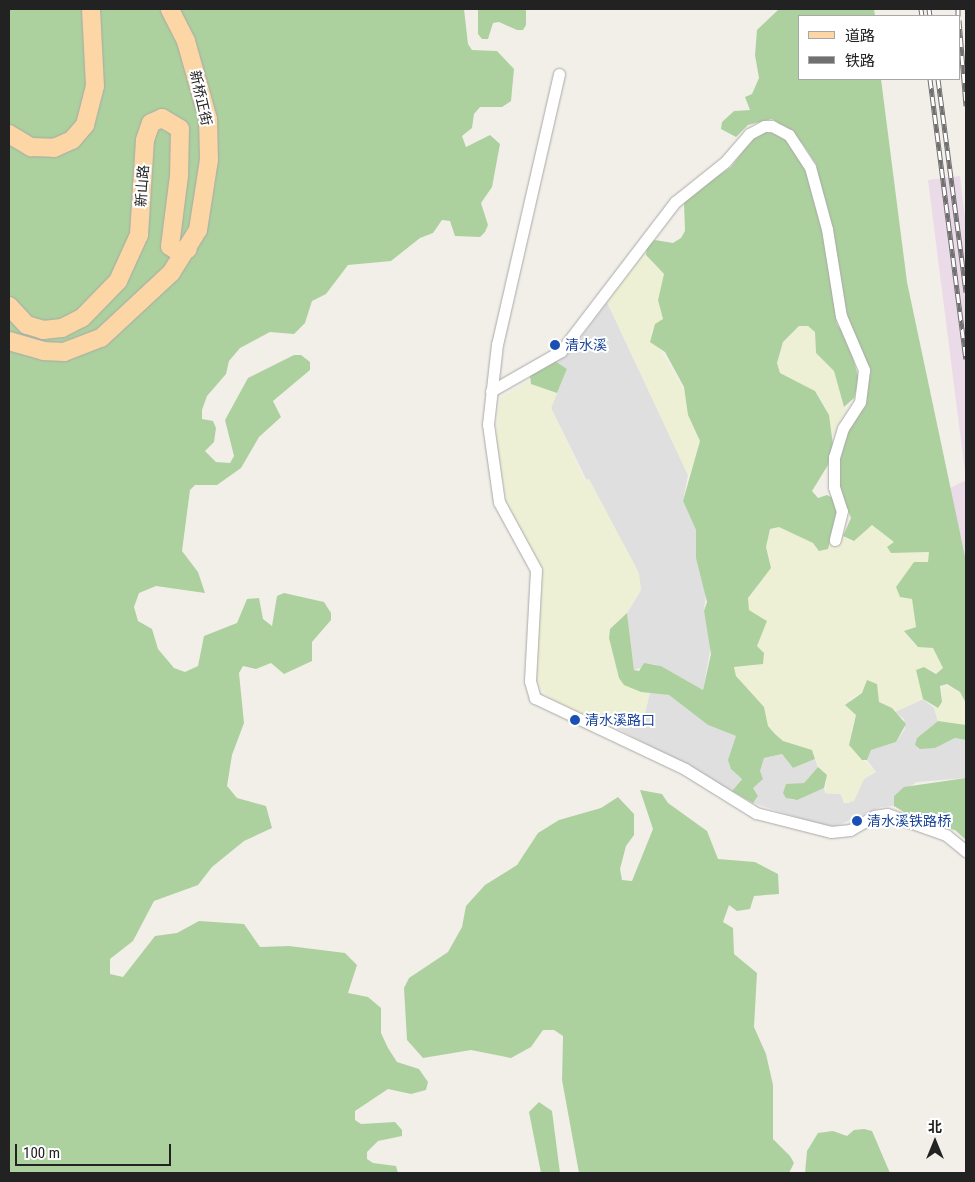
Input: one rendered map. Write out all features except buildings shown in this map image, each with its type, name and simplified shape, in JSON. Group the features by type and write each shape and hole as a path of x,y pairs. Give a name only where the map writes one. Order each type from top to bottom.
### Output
{"main road":[{"path":"9,134 31,147 54,148 72,140 86,125 95,86 91,9"},
{"name":"新桥正街","path":"151,294 188,249 198,230 210,139 198,77 186,40 170,9"},
{"name":"新山路","path":"9,306 27,325 43,330 62,328 88,313 118,281 138,235 145,140 151,123 162,118 180,128 179,176 169,236"},
{"path":"169,236 173,250 188,249"},
{"path":"9,341 43,351 82,347 101,338 151,294 164,266 169,236"}],"street":[{"path":"560,74 500,328 491,391 488,442 496,490 536,570 530,681 535,698 685,769 756,813 831,832 850,830 874,816 888,814 946,835 966,851"},
{"path":"491,391 561,351 675,202 725,162 749,134 764,126 772,126 789,135 810,167 826,228 840,316 864,370 860,402 843,428 834,457 834,488 842,511 835,540"}],"shaded area":[{"path":"960,176 966,225 966,480 928,180"},
{"path":"607,302 688,475 683,501 696,530 697,558 706,592 704,611 711,646 703,690 661,666 653,664 634,670 627,613 641,590 551,408 567,369 555,361 575,346"},
{"path":"966,480 966,561 950,488"},
{"path":"650,692 669,695 708,725 736,736 737,775 742,778 732,791 617,728 633,727 644,717"},
{"path":"923,699 934,708 938,721 917,738 943,744 955,738 966,740 966,778 917,782 894,796 894,806 881,807 836,826 824,826 753,803 758,796 753,788 764,758 782,754 793,768 815,759 818,767 804,783 796,784 789,799 795,800 824,788 825,793 841,794 844,803 849,803 862,780 876,772 867,760 871,750 896,742 905,729 904,719 895,712"}],"green space":[{"path":"9,9 464,9 468,44 472,50 497,51 514,69 511,101 502,107 480,107 474,114 472,128 462,136 466,147 490,135 500,144 492,187 481,203 488,225 485,232 480,237 455,236 450,221 442,220 433,233 420,238 391,261 348,265 326,294 312,301 305,323 294,334 270,332 240,348 229,361 226,374 207,396 202,410 202,419 213,421 216,428 214,442 205,451 216,462 230,463 234,456 225,420 248,378 294,355 301,355 310,362 310,370 273,401 281,417 259,437 241,468 217,485 195,485 190,490 182,551 198,572 205,593 156,586 139,593 134,607 138,621 152,629 158,649 174,668 185,672 198,666 204,636 237,623 247,599 259,598 263,619 272,626 277,596 284,593 324,602 331,613 331,620 312,642 312,661 284,674 271,663 256,669 243,666 239,673 244,723 232,755 227,786 237,798 266,806 272,828 244,841 212,867 198,885 154,901 133,941 110,959 110,974 123,977 155,936 177,933 199,921 244,924 260,947 289,946 345,953 357,965 348,993 368,997 381,1008 381,1033 388,1048 397,1062 419,1069 428,1082 426,1090 411,1094 388,1089 355,1111 355,1120 361,1124 395,1122 402,1130 402,1136 378,1141 367,1152 367,1159 373,1163 396,1166 398,1173 9,1173"},
{"path":"478,9 526,9 526,25 523,30 517,30 499,22 493,23 488,39 482,39 478,34"},
{"path":"779,9 874,9 875,15 798,15 798,80 881,80 907,282 966,561 966,703 960,692 947,684 940,686 942,702 938,708 923,699 916,670 924,667 936,674 943,668 933,648 918,647 904,631 916,627 912,599 900,597 896,587 914,562 928,562 929,552 891,553 887,547 894,542 872,525 854,541 843,536 851,518 839,488 839,451 846,430 865,405 869,367 846,322 816,164 802,143 772,119 748,125 736,137 721,129 722,122 734,111 750,110 745,97 752,94 759,78 755,55 757,30"},
{"path":"765,132 777,134 792,145 805,167 822,223 837,324 848,339 859,380 854,398 844,407 834,371 816,353 815,332 808,326 799,326 783,342 777,363 780,373 815,391 829,415 833,445 828,465 812,491 818,498 827,495 837,500 838,510 828,549 819,551 813,543 779,527 770,529 766,547 771,568 748,598 749,610 767,621 757,646 764,653 763,664 734,667 736,676 764,707 768,726 775,734 783,741 812,750 815,759 793,768 782,754 764,758 760,771 763,779 753,788 758,796 753,803 732,791 742,779 731,769 728,760 736,736 708,725 669,695 641,692 624,685 619,678 609,638 610,629 627,613 634,670 639,671 644,663 661,666 703,690 711,654 704,611 707,602 696,558 696,530 683,501 700,441 688,415 684,387 665,352 650,342 655,324 663,319 658,300 664,274 646,255 647,246 655,240 673,243 681,238 685,231 684,203 690,195 731,167 752,139"},
{"path":"647,246 651,262 664,274 658,300 663,319 650,332 687,395 688,415 700,441 697,459 688,475 607,302"},
{"path":"799,326 808,326 815,332 816,353 834,371 844,407 847,408 833,436 826,407 815,391 780,373 777,363 783,342"},
{"path":"555,361 567,369 557,393 531,384 530,375"},
{"path":"528,381 557,393 551,408 585,480 589,479 639,573 641,590 627,613 610,629 609,638 619,679 641,692 650,692 644,717 633,727 617,728 551,700 536,683 542,568 507,503 496,437 500,398"},
{"path":"868,525 878,528 894,542 891,553 929,552 928,562 911,568 896,587 900,597 912,599 916,627 907,629 908,637 915,645 933,648 943,668 939,674 925,667 916,673 924,689 923,699 895,712 862,693 851,697 847,707 856,715 851,729 855,752 876,772 865,777 854,801 846,803 840,794 825,793 827,775 818,767 812,750 783,741 768,726 764,707 741,684 733,667 754,666 758,637 767,622 749,610 748,598 759,585 770,557 766,547 770,529 779,527 813,543 830,539 833,531 851,542"},
{"path":"867,680 877,684 879,702 892,708 906,724 896,742 871,750 867,760 862,760 849,745 856,715 845,705 862,693"},
{"path":"942,684 960,692 966,703 966,725 938,721 934,708 942,702"},
{"path":"938,721 966,725 966,740 955,738 935,748 920,749 915,745 917,738"},
{"path":"818,767 827,775 824,788 797,800 786,798 783,793 786,784 804,783"},
{"path":"966,778 966,840 955,830 922,823 894,806 894,796 904,787"},
{"path":"640,790 662,794 668,803 707,831 718,859 755,862 778,874 779,894 754,896 750,909 737,911 729,905 723,922 733,928 734,954 757,973 754,1027 766,1054 773,1085 773,1139 790,1156 794,1163 789,1173 579,1173 562,1080 563,1036 554,1030 543,1030 531,1047 511,1058 471,1050 423,1058 407,1040 404,988 409,978 448,952 462,927 466,906 485,885 517,865 538,833 559,820 601,808 618,797 634,814 634,835 626,846 620,869 622,880 632,881 653,829"},
{"path":"539,1102 552,1111 560,1173 541,1173 529,1112"},
{"path":"864,1129 872,1131 890,1173 805,1173 807,1151 818,1133 833,1131 847,1136 854,1130"}],"railway":[{"path":"921,9 922,15"},
{"path":"929,9 930,15"},
{"path":"958,9 958,15"},
{"path":"960,32 966,106"},
{"path":"930,80 966,359"},
{"path":"938,80 966,292"}],"place":[{"name":"清水溪","path":"555,345"},
{"name":"清水溪路口","path":"575,720"},
{"name":"清水溪铁路桥","path":"857,821"}]}
